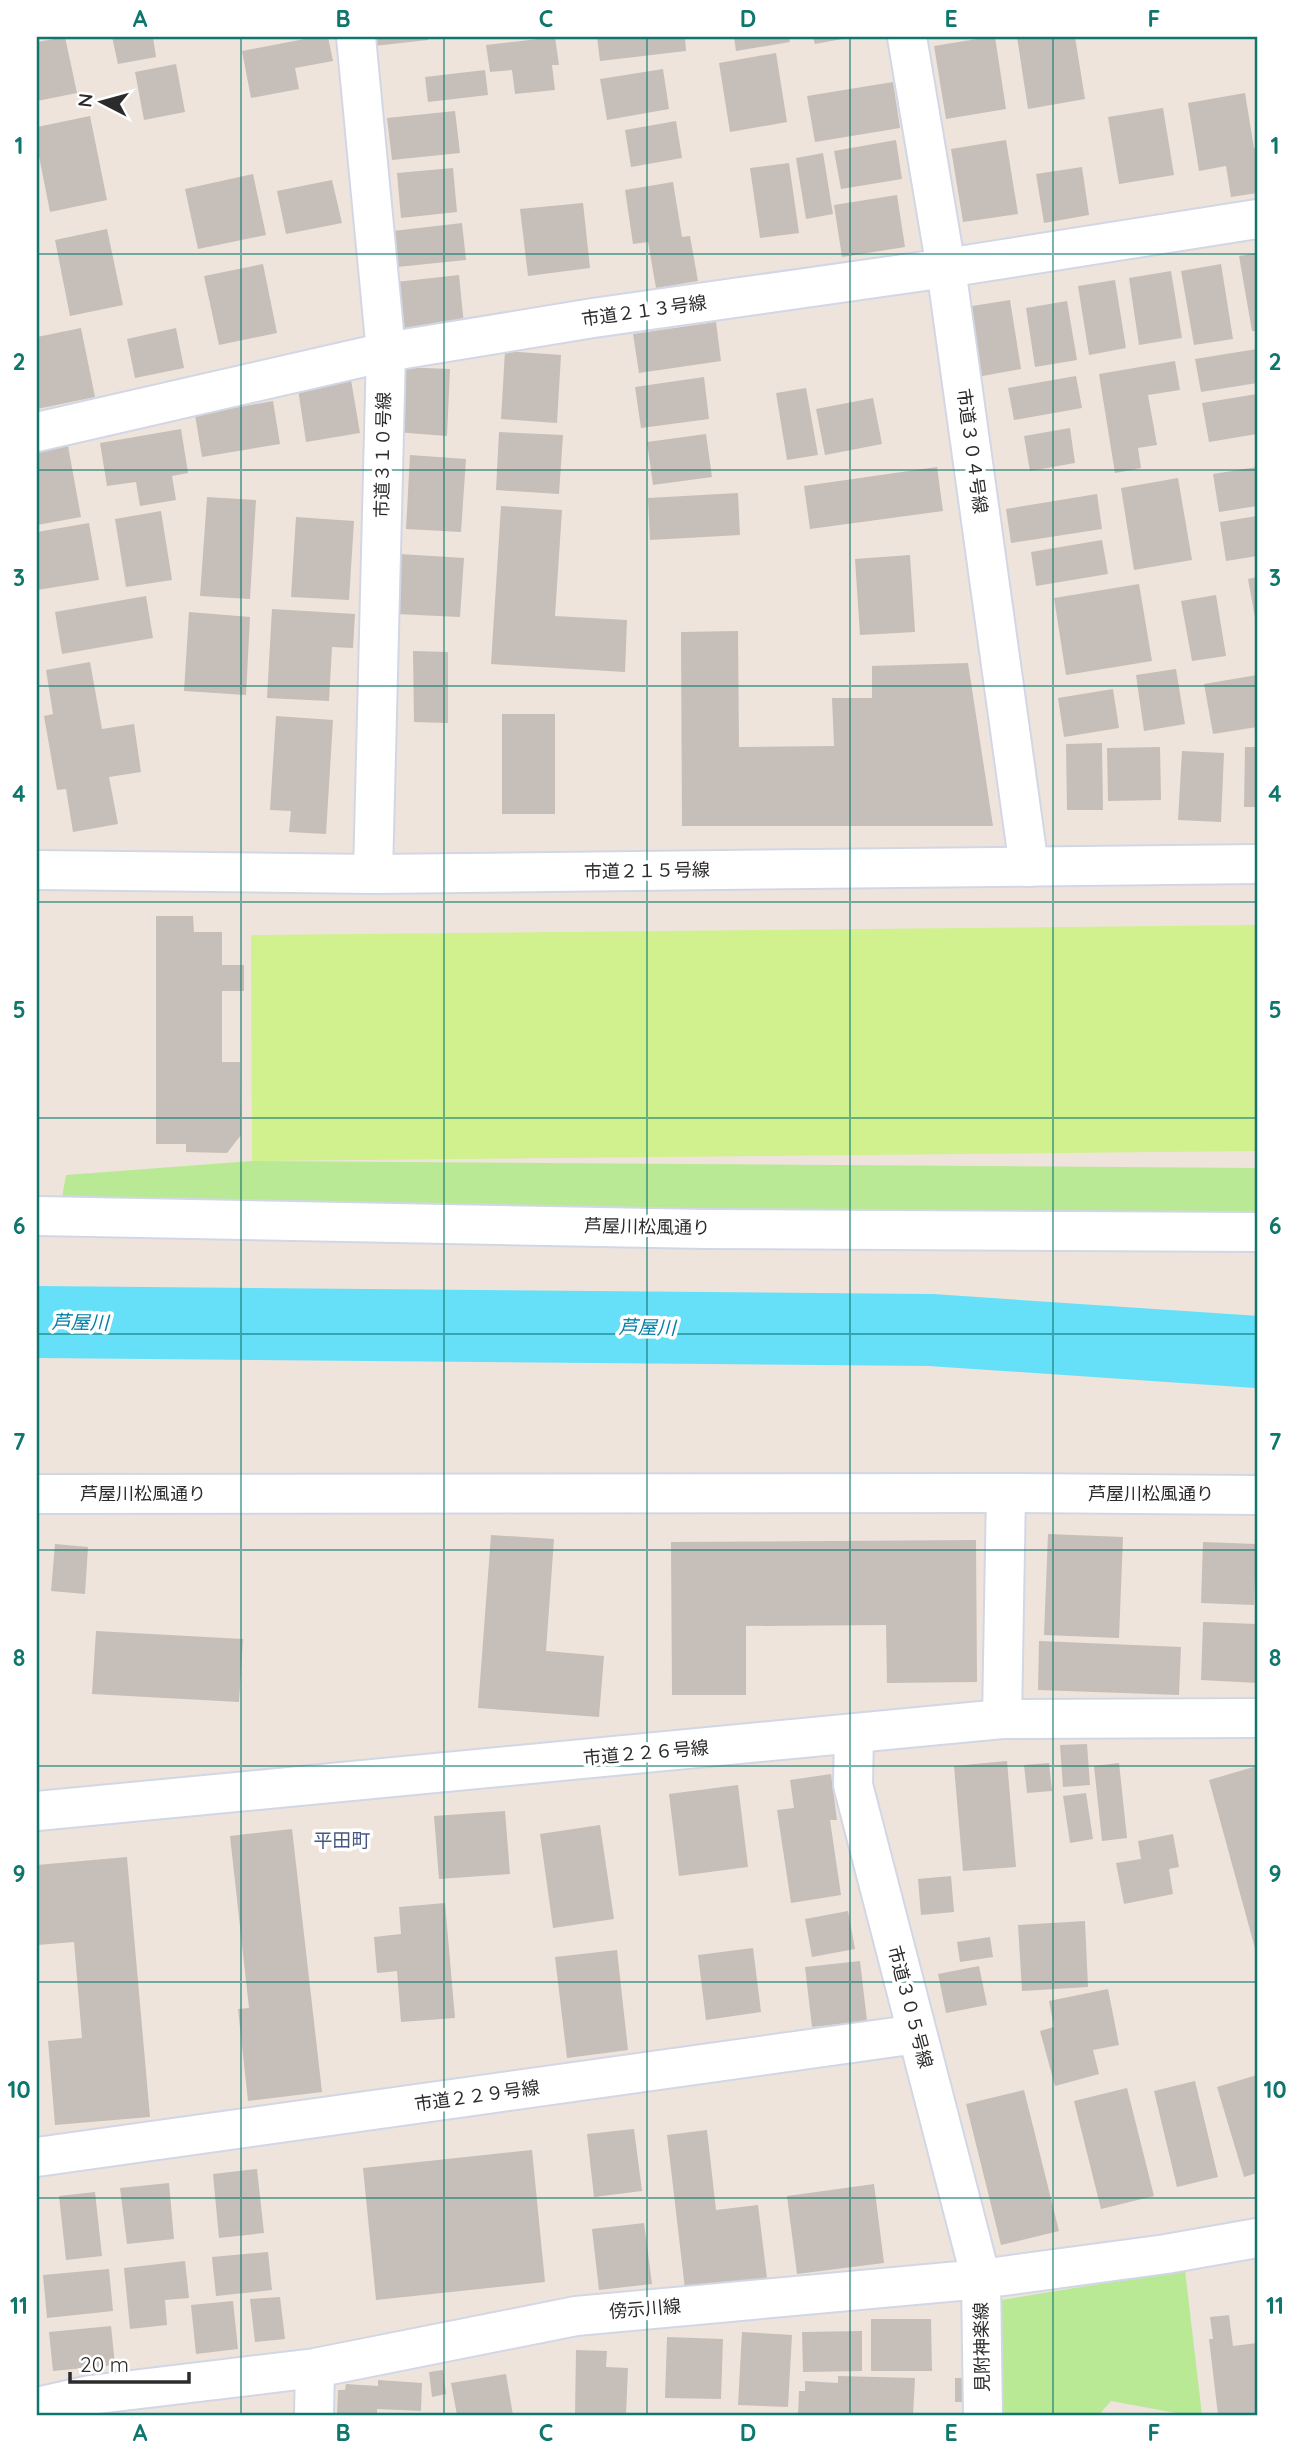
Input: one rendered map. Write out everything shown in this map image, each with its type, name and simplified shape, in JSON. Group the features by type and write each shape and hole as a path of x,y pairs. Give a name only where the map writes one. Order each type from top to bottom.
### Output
{"street":[{"name":"市道３１０号線","path":"355,37 386,352 373,874"},
{"name":"市道３０４号線","path":"907,37 946,268 1029,867"},
{"name":"市道２１３号線","path":"37,432 386,352 593,318 946,268 1257,219"},
{"name":"市道２１５号線","path":"37,870 373,874 1257,864"},
{"name":"芦屋川松風通り","path":"37,1216 705,1229 1257,1232"},
{"path":"1002,1720 1006,1493"},
{"name":"芦屋川松風通り","path":"37,1494 1257,1494"},
{"name":"市道２２６号線","path":"37,1811 1002,1720 1257,1718"},
{"name":"市道３０５号線","path":"854,1734 853,1785 981,2279"},
{"name":"市道２２９号線","path":"37,2157 917,2034"},
{"name":"傍示川線","path":"37,2407 90,2395 315,2368 576,2316 981,2279 1166,2254 1257,2238"},
{"name":"見附神楽線","path":"981,2279 983,2415"},
{"path":"314,2415 315,2368"}],"green space":[{"path":"1257,925 1257,1151 252,1161 251,935"},
{"path":"252,1161 1257,1168 1257,1214 61,1203 66,1175"},
{"path":"1185,2270 1202,2415 1187,2415 1111,2401 1099,2415 999,2415 1001,2300"}],"building":[{"path":"65,37 77,93 37,101 37,42"},
{"path":"112,37 153,37 156,57 118,64"},
{"path":"328,37 333,61 295,68 299,89 251,98 242,51"},
{"path":"372,37 428,37 428,40 374,46"},
{"path":"555,37 559,65 552,65 555,90 515,94 512,70 490,72 486,45"},
{"path":"597,37 685,37 686,51 600,61"},
{"path":"734,37 789,37 790,42 736,51"},
{"path":"813,37 848,37 848,38 815,44"},
{"path":"995,37 1006,109 946,119 934,46"},
{"path":"1017,37 1075,37 1085,99 1028,109"},
{"path":"776,53 787,122 730,132 719,63"},
{"path":"176,64 185,112 144,120 135,72"},
{"path":"663,69 669,109 607,120 600,79"},
{"path":"485,70 488,95 428,102 425,77"},
{"path":"893,82 900,128 815,142 807,96"},
{"path":"1245,93 1254,148 1257,148 1257,193 1231,197 1226,166 1199,171 1188,103"},
{"path":"1163,108 1174,175 1119,184 1108,117"},
{"path":"455,111 460,153 392,160 387,118"},
{"path":"90,116 107,200 50,212 37,146 37,127"},
{"path":"676,121 682,158 631,167 625,130"},
{"path":"896,140 902,179 841,189 834,151"},
{"path":"1006,140 1018,214 963,222 951,149"},
{"path":"823,153 833,214 806,219 796,158"},
{"path":"789,163 799,233 760,238 750,168"},
{"path":"1082,167 1089,215 1044,223 1036,174"},
{"path":"453,168 457,212 401,218 397,173"},
{"path":"253,174 266,235 198,249 185,189"},
{"path":"332,180 342,223 286,234 277,191"},
{"path":"673,182 682,237 690,236 698,281 656,288 648,242 633,244 625,190"},
{"path":"897,195 905,247 842,257 834,205"},
{"path":"583,203 590,268 528,276 520,209"},
{"path":"462,223 466,260 397,267 393,231"},
{"path":"107,229 123,305 70,316 55,240"},
{"path":"1257,253 1257,331 1252,331 1239,256"},
{"path":"263,264 277,333 219,345 204,276"},
{"path":"1221,264 1233,339 1194,345 1181,271"},
{"path":"1171,271 1182,338 1139,345 1129,278"},
{"path":"459,275 464,325 402,332 396,282"},
{"path":"1115,280 1126,348 1089,355 1078,286"},
{"path":"1010,300 1021,369 977,377 966,307"},
{"path":"1067,301 1077,360 1035,367 1026,308"},
{"path":"716,322 721,361 639,373 633,334"},
{"path":"81,328 95,397 37,409 37,337"},
{"path":"176,328 184,368 135,378 127,339"},
{"path":"1257,349 1257,383 1201,392 1195,359"},
{"path":"505,351 561,355 557,423 501,419"},
{"path":"1175,361 1180,390 1148,395 1157,445 1138,448 1141,468 1115,473 1099,374"},
{"path":"399,367 450,369 447,436 395,432"},
{"path":"1076,376 1082,408 1014,420 1008,388"},
{"path":"704,377 709,419 641,428 635,387"},
{"path":"351,380 360,433 306,442 298,389"},
{"path":"806,388 818,455 787,460 776,393"},
{"path":"1257,394 1257,434 1209,442 1202,403"},
{"path":"873,398 882,444 825,455 816,409"},
{"path":"273,401 280,444 202,457 195,415"},
{"path":"1070,428 1075,463 1030,471 1024,436"},
{"path":"181,429 188,473 172,476 176,500 140,506 136,482 107,486 100,443"},
{"path":"499,432 563,435 559,494 496,490"},
{"path":"706,434 712,477 653,485 647,442"},
{"path":"68,446 81,517 37,525 37,451"},
{"path":"410,455 466,459 461,532 406,529"},
{"path":"937,467 943,511 810,529 804,486"},
{"path":"1257,467 1257,506 1219,512 1213,474"},
{"path":"1178,478 1192,560 1134,570 1121,488"},
{"path":"738,493 740,535 650,540 648,498"},
{"path":"1097,494 1102,529 1011,543 1006,509"},
{"path":"207,497 256,500 250,599 200,596"},
{"path":"501,506 562,510 555,616 627,620 625,672 491,664"},
{"path":"161,511 172,580 126,587 115,519"},
{"path":"1257,516 1257,556 1226,561 1220,522"},
{"path":"296,517 354,521 349,600 291,597"},
{"path":"89,523 99,580 37,590 37,532"},
{"path":"1102,540 1108,574 1036,586 1031,552"},
{"path":"400,554 464,558 460,617 397,614"},
{"path":"910,555 915,632 860,635 855,559"},
{"path":"1257,577 1257,623 1256,623 1248,579"},
{"path":"1139,584 1152,661 1066,675 1054,598"},
{"path":"1216,595 1226,656 1192,661 1181,601"},
{"path":"146,596 153,638 62,654 55,612"},
{"path":"272,609 355,614 353,648 332,647 329,701 267,698"},
{"path":"189,612 250,617 246,695 184,691"},
{"path":"738,631 739,747 834,746 832,698 872,698 872,666 968,663 993,826 682,826 681,632"},
{"path":"413,651 448,652 448,723 414,722"},
{"path":"90,662 102,729 134,724 141,772 109,777 118,824 73,832 66,789 57,790 44,716 53,714 46,670"},
{"path":"1176,669 1185,724 1144,731 1136,675"},
{"path":"1257,675 1257,727 1213,734 1204,684"},
{"path":"1113,689 1119,728 1064,737 1058,698"},
{"path":"502,714 555,714 555,814 502,814"},
{"path":"276,716 333,720 326,834 289,832 291,811 270,810"},
{"path":"1102,743 1103,810 1067,810 1066,744"},
{"path":"1160,747 1161,800 1108,801 1107,748"},
{"path":"1245,747 1257,747 1257,807 1244,807"},
{"path":"1182,751 1224,753 1221,822 1178,820"},
{"path":"156,916 193,916 194,932 222,932 222,965 244,965 244,991 222,991 222,1062 240,1062 241,1135 227,1153 186,1152 186,1144 156,1144"},
{"path":"1048,1534 1123,1537 1119,1638 1044,1635"},
{"path":"491,1535 554,1539 546,1651 604,1656 599,1717 478,1708"},
{"path":"976,1540 977,1682 887,1683 886,1625 746,1626 746,1695 672,1695 671,1542"},
{"path":"1203,1542 1256,1544 1254,1605 1201,1603"},
{"path":"55,1544 88,1547 85,1594 51,1591"},
{"path":"1203,1622 1257,1624 1257,1683 1201,1680"},
{"path":"96,1631 243,1639 239,1702 92,1694"},
{"path":"1039,1641 1181,1647 1179,1695 1038,1690"},
{"path":"1087,1744 1090,1785 1063,1787 1060,1745"},
{"path":"1007,1761 1016,1867 963,1871 954,1766"},
{"path":"1049,1763 1052,1791 1027,1793 1024,1765"},
{"path":"1119,1763 1127,1838 1102,1841 1094,1766"},
{"path":"1257,1766 1257,1952 1256,1952 1209,1780"},
{"path":"831,1774 837,1820 830,1820 841,1895 791,1903 777,1810 794,1808 790,1780"},
{"path":"738,1785 748,1867 679,1876 669,1794"},
{"path":"1086,1793 1093,1839 1070,1843 1063,1796"},
{"path":"505,1811 510,1874 439,1879 434,1816"},
{"path":"600,1825 614,1919 553,1928 540,1834"},
{"path":"292,1829 322,2092 248,2101 238,2009 249,2008 230,1836"},
{"path":"1173,1834 1179,1867 1169,1869 1173,1894 1124,1904 1116,1863 1141,1859 1138,1841"},
{"path":"127,1857 150,2117 55,2125 48,2041 82,2038 74,1942 38,1945 37,1865"},
{"path":"951,1876 954,1912 921,1915 918,1879"},
{"path":"445,1903 455,2018 401,2022 397,1971 377,1973 374,1937 401,1934 399,1907"},
{"path":"848,1911 855,1949 812,1957 805,1919"},
{"path":"1085,1921 1088,1987 1022,1991 1018,1925"},
{"path":"990,1937 993,1957 960,1962 957,1942"},
{"path":"753,1948 761,2012 706,2020 698,1955"},
{"path":"617,1950 628,2050 567,2058 555,1957"},
{"path":"860,1961 867,2021 812,2027 805,1967"},
{"path":"979,1966 987,2005 946,2013 938,1974"},
{"path":"1108,1989 1119,2045 1093,2050 1099,2074 1055,2086 1040,2031 1054,2027 1049,2001"},
{"path":"1257,2075 1257,2173 1244,2177 1217,2087"},
{"path":"1195,2081 1218,2177 1177,2187 1154,2091"},
{"path":"1127,2088 1154,2196 1101,2209 1074,2101"},
{"path":"1024,2090 1059,2231 1001,2245 966,2104"},
{"path":"634,2129 642,2191 594,2197 587,2134"},
{"path":"707,2130 716,2210 758,2205 767,2278 685,2289 667,2135"},
{"path":"532,2150 545,2282 376,2300 363,2168"},
{"path":"257,2169 264,2233 219,2238 213,2174"},
{"path":"169,2183 174,2239 127,2244 120,2188"},
{"path":"874,2184 884,2263 797,2274 787,2196"},
{"path":"95,2192 102,2256 66,2260 59,2196"},
{"path":"644,2223 652,2284 599,2290 592,2229"},
{"path":"268,2252 272,2290 216,2296 212,2257"},
{"path":"185,2261 189,2298 165,2300 167,2325 130,2329 124,2268"},
{"path":"109,2269 113,2311 47,2318 43,2275"},
{"path":"280,2297 285,2339 255,2342 250,2299"},
{"path":"233,2301 238,2349 196,2354 191,2305"},
{"path":"1229,2315 1233,2346 1257,2343 1257,2415 1218,2415 1209,2339 1213,2339 1210,2317"},
{"path":"871,2319 931,2319 932,2371 871,2371"},
{"path":"111,2326 115,2365 53,2371 49,2332"},
{"path":"862,2331 862,2371 803,2372 802,2332"},
{"path":"742,2332 792,2335 788,2407 738,2405"},
{"path":"667,2337 723,2339 721,2399 665,2398"},
{"path":"576,2350 607,2351 606,2367 628,2368 626,2415 575,2415"},
{"path":"443,2370 446,2394 432,2397 429,2372"},
{"path":"506,2374 513,2415 457,2415 451,2383"},
{"path":"838,2376 915,2378 913,2415 798,2415 799,2391 805,2391 805,2381 838,2383"},
{"path":"955,2378 969,2378 969,2402 955,2402"},
{"path":"378,2380 422,2383 421,2411 377,2409 377,2415 337,2414 338,2390 345,2390 346,2384 378,2386"}],"waterway":[{"name":"芦屋川","path":"37,1322 931,1330 1257,1352"}],"district":[{"name":"平田町","path":"342,1840"}]}
